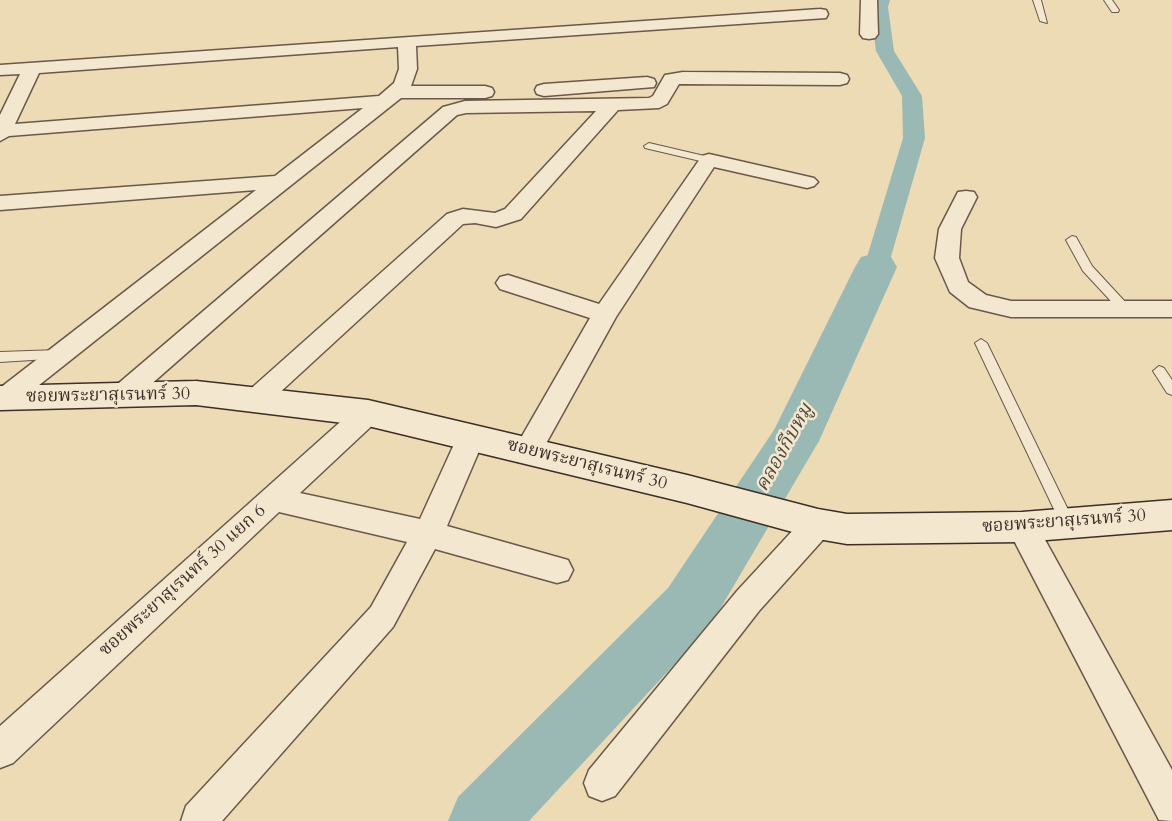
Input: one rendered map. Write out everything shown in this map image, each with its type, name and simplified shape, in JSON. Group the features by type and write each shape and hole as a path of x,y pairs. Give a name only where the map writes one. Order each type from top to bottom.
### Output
{"street":[{"path":"868,34 869,0"},
{"path":"0,70 820,14"},
{"path":"3,398 391,97 403,85 408,69 406,41"},
{"path":"1,132 32,68"},
{"path":"122,395 450,111 465,107 652,104 660,100 672,79 724,77 840,79"},
{"path":"1,132 391,97 647,83"},
{"path":"255,400 455,219 475,216 496,220 513,214 611,106"},
{"path":"528,450 605,314 709,160 807,182"},
{"path":"0,203 282,182"},
{"path":"966,196 951,229 947,258 958,286 978,301 1011,309 1172,309"},
{"path":"508,283 605,314"},
{"name":"ซอยพระยาสุเรนทร์ 30","path":"3,398 196,393 368,413 471,436 807,521 847,529 1022,527 1172,515"},
{"name":"ซอยพระยาสุเรนทร์ 30 แยก 6","path":"0,750 368,413"},
{"path":"199,819 382,617 428,534 471,436"},
{"path":"273,499 428,534 557,570"},
{"path":"602,783 748,601 807,521"},
{"path":"1022,527 1172,807"}],"lane":[{"path":"1037,0 1044,21"},
{"path":"1108,0 1115,10"},
{"path":"649,146 709,160"},
{"path":"1072,240 1087,268 1125,309"},
{"path":"981,343 1068,524"},
{"path":"0,357 59,355"},
{"path":"1159,371 1172,390"}],"waterway":[{"name":"คลองกีบหมู","path":"876,267 914,138 912,96 885,51 879,7 881,0"},
{"name":"คลองกีบหมู","path":"482,821 689,607 794,441 876,267"}]}
